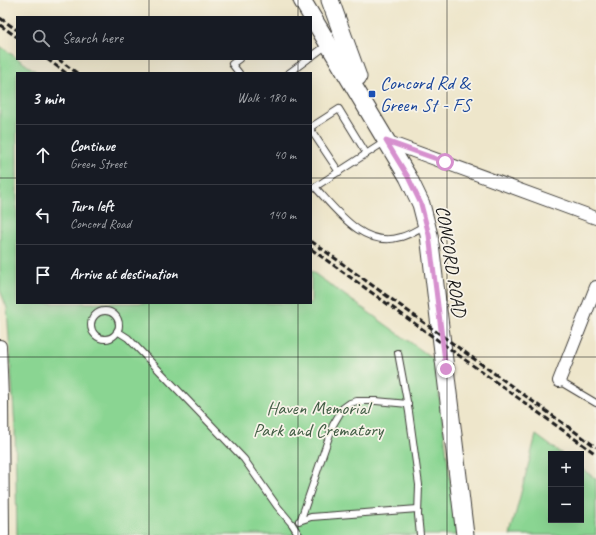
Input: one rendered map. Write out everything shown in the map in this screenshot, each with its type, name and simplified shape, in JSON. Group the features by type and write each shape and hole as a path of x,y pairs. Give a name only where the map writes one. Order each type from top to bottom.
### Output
{"main road":[{"path":"330,0 370,113"},
{"name":"CONCORD ROAD","path":"312,18 329,44 408,177 421,204 429,235 465,535"}],"street":[{"path":"386,141 596,218"},
{"path":"559,381 596,287"},
{"path":"0,346 3,535"}],"lane":[{"path":"312,56 329,44"},
{"path":"238,60 232,64 238,72"},
{"path":"290,72 307,60"},
{"path":"312,128 339,109 366,153"},
{"path":"312,131 339,172"},
{"path":"386,141 315,188 337,212 367,236 380,240 400,238 426,224"},
{"path":"105,311 111,313 118,320 119,325 117,331 114,336 109,338 98,338 91,329 92,319 100,312 105,311"},
{"path":"117,331 128,338 236,449 298,534"},
{"path":"398,353 408,404 419,485 418,508 420,535"},
{"path":"559,381 596,403"},
{"path":"301,519 333,425 343,408 350,403 357,401 408,404"},
{"path":"292,524 301,519 418,508"}],"green space":[{"name":"Haven Memorial Park and Crematory","path":"0,46 16,57 16,60 20,60 37,72 16,72 16,304 312,304 312,272 435,360 457,535 17,535 15,428 7,308 0,290"},
{"path":"536,435 558,451 548,451 548,523 584,523 584,470 596,479 596,535 510,535"}],"railway":[{"path":"0,18 16,29"},
{"path":"0,25 16,36"},
{"path":"48,60 65,72"},
{"path":"59,60 76,72"},
{"path":"312,242 596,447"},
{"path":"312,250 596,454"}],"place":[{"name":"Concord Rd & Green St - FS","path":"372,94"}],"route":[{"path":"445,162 386,141 408,177 421,204 429,235 446,369"}]}
